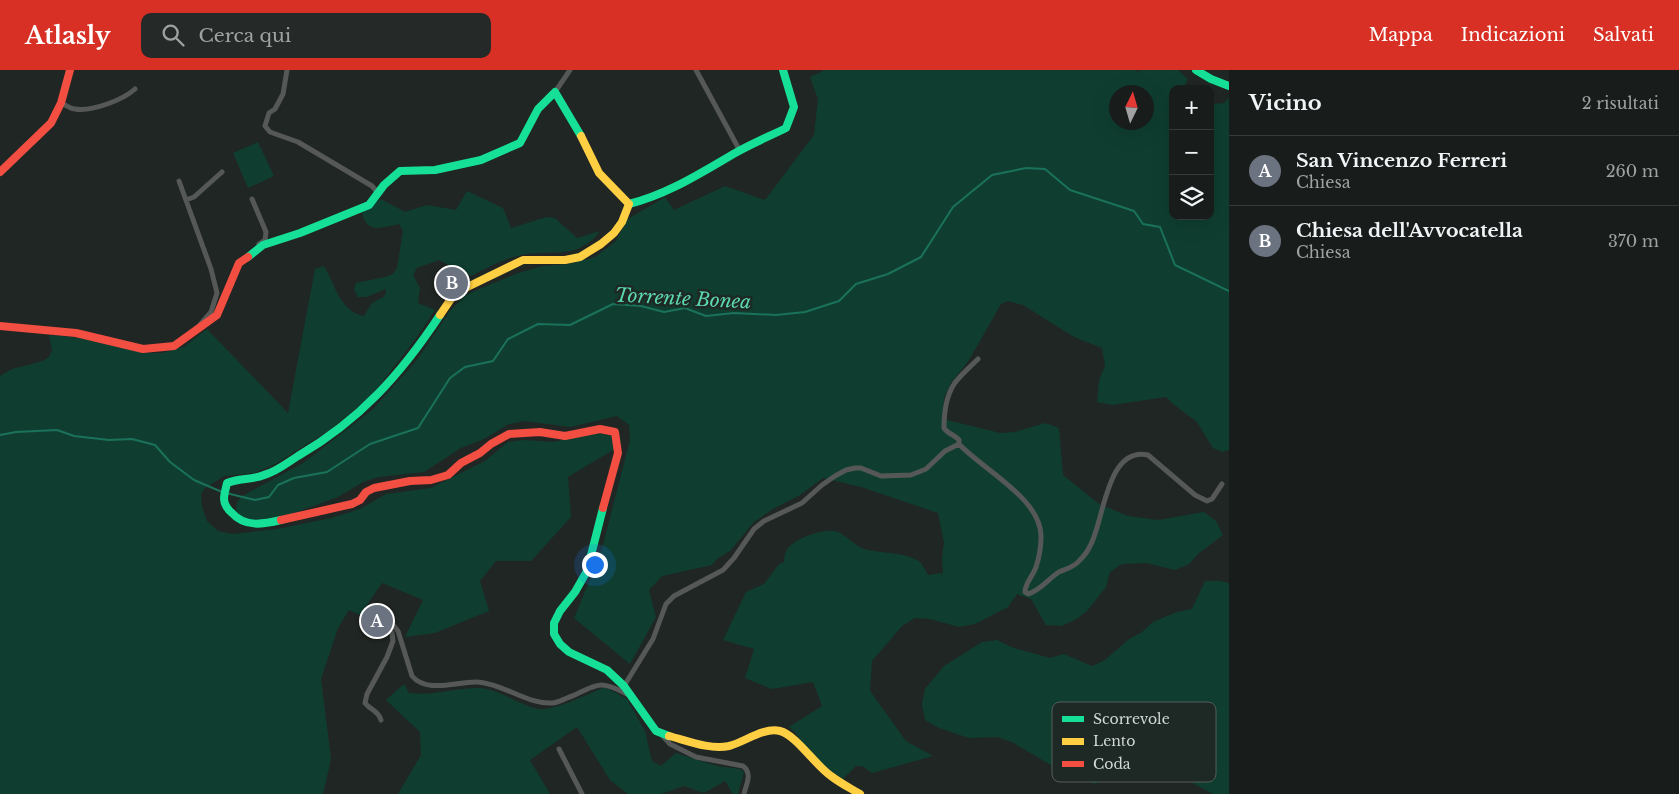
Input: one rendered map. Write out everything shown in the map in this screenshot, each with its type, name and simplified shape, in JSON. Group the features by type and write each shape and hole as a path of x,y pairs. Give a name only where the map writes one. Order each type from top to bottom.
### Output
{"street":[{"path":"0,172 51,123 61,103 70,70"},
{"path":"287,70 283,94 275,109 269,113 265,126 270,132 298,142 372,186 378,193"},
{"path":"0,326 76,333 143,350 174,346 217,314 239,263 263,245 300,233 369,205 384,185 400,171 435,170 481,160 520,143 538,109 555,92 570,70"},
{"path":"696,70 740,151"},
{"path":"629,204 644,201 687,182 740,151 786,128 794,107 783,70"},
{"path":"1196,70 1229,86"},
{"path":"61,103 73,109 88,109 101,106 135,89"},
{"path":"555,92 599,173 629,204"},
{"path":"186,200 194,197 222,172"},
{"path":"179,181 211,269 217,293 210,312 192,334"},
{"path":"248,256 247,254 265,240 266,232 252,199"},
{"path":"629,204 622,222 614,233 601,244 580,256 565,260 523,260 455,293 420,346 403,367 378,395 344,426 318,445 261,477 239,479 227,483 224,500 228,509 235,517 257,524 272,522 352,504 374,488 410,481 431,480 448,475 461,462 480,453 509,434 540,432 565,436 600,429 615,432 618,453 587,571 576,592 560,611 554,623 554,634 560,644 569,652 607,670 624,686 656,731 711,747 729,746 760,733 779,731 794,739 809,757 830,776 860,794"},
{"path":"978,359 957,380 948,397 944,428 946,432 956,436 959,444 969,454 1016,492 1041,526 1039,555 1035,569 1025,586 1025,592 1028,594 1060,572 1079,562 1094,539 1098,519 1112,478 1117,469 1131,455 1140,453 1148,455 1195,496 1206,501 1212,499 1222,484"},
{"path":"624,686 653,639 666,604 674,596 723,570 734,558 754,529 764,521 802,503 822,485 846,470 861,468 881,476 911,475 926,469 945,451 959,444"},
{"path":"381,720 376,711 365,703 367,694 393,641 392,633 386,626 390,621 398,631 412,676 417,682 426,685 488,683 533,701 553,703 600,685 608,684 630,695"},
{"path":"662,734 670,744 696,757 743,766 748,772 749,778 744,794"},
{"path":"559,748 582,794"}],"green space":[{"path":"825,70 1135,70 1137,72 1140,70 1178,70 1188,79 1185,85 1169,85 1169,220 1214,220 1214,104 1224,103 1229,98 1229,450 1222,452 1213,448 1197,422 1166,397 1112,405 1097,402 1099,380 1105,366 1102,348 1074,337 1023,305 1008,301 1001,304 969,360 951,383 944,398 943,419 1000,433 1015,432 1045,423 1059,428 1063,475 1099,504 1128,516 1158,520 1204,512 1216,521 1223,535 1199,553 1189,564 1175,570 1146,563 1122,564 1110,572 1106,587 1087,611 1075,620 1061,626 1046,625 1031,599 1017,594 1008,607 975,624 959,627 930,619 915,618 902,626 872,661 870,691 906,741 933,756 872,773 862,766 856,766 843,779 819,761 789,727 822,706 813,682 772,689 745,678 754,649 723,640 746,592 764,584 779,564 784,562 788,548 812,534 826,531 838,532 864,549 914,558 921,563 928,575 943,573 944,543 938,513 861,487 823,478 800,495 773,509 754,522 730,551 717,559 712,565 662,576 649,590 656,617 630,664 574,618 600,556 630,440 629,425 617,416 570,427 525,421 509,424 482,440 461,448 424,472 378,477 363,482 338,497 291,514 253,521 240,516 236,510 237,502 242,496 303,463 372,410 417,360 449,312 465,295 518,273 543,266 568,264 595,257 615,242 628,219 665,197 674,210 725,186 765,200 814,135 818,99 810,77"},
{"path":"258,142 274,176 248,188 233,153"},
{"path":"467,191 503,208 511,228 547,217 555,218 577,238 600,231 583,247 564,252 521,255 501,261 471,276 439,260 417,268 413,275 420,288 418,303 435,310 414,341 372,395 331,429 275,464 254,473 224,476 205,488 201,494 202,507 207,521 218,531 233,534 277,529 331,518 360,509 386,494 431,488 485,461 508,442 524,440 553,442 598,433 612,436 613,450 568,477 571,517 531,561 496,561 480,581 489,611 435,633 405,637 423,600 382,583 360,615 349,610 338,628 321,679 331,759 323,794 0,794 0,376 12,369 43,361 49,357 52,350 49,335 80,338 147,353 162,353 184,347 207,329 288,413 315,269 324,266 344,303 349,309 364,316 372,303 385,296 386,289 366,297 358,297 354,290 356,283 393,274 397,268 403,231 399,224 381,228 371,227 364,220 362,213 381,199 405,212 427,205 456,210"},
{"path":"1205,581 1229,583 1229,794 1213,794 1191,782 1216,782 1216,702 1052,702 1052,766 1012,742 997,737 969,738 939,728 925,720 922,704 925,689 944,666 982,642 997,640 1011,647 1050,658 1064,654 1092,666 1105,660 1129,639 1142,632 1153,622 1177,612 1192,609"},
{"path":"404,684 409,693 418,694 469,688 486,689 540,709 563,704 605,687 627,699 645,731 652,761 661,766 676,753 717,766 740,769 744,772 738,794 733,794 725,781 704,793 684,786 661,794 628,794 610,780 577,727 530,760 550,794 398,794 421,755 420,732 386,700"}],"waterway":[{"name":"Torrente Bonea","path":"226,493 255,500 269,497 278,485 294,478 327,472 370,444 418,428 450,378 465,367 493,361 508,339 538,324 570,325 613,304 641,306 664,312 685,308 706,316 734,313 776,315 805,312 839,301 856,284 888,274 921,257 953,207 992,175 1026,168 1045,169 1070,190 1134,211 1143,224 1160,227 1175,265 1229,291"},
{"name":"Torrente Bonea","path":"0,435 16,432 57,430 74,436 109,440 132,439 155,445 170,462 194,480 222,492"}],"traffic: fast":[{"path":"629,204 672,188 786,128 794,107 783,70"},
{"path":"1196,70 1211,79 1229,86"},
{"path":"248,257 263,245 300,233 369,205 384,185 400,171 435,170 481,160 520,143 538,109 555,92 581,136"},
{"path":"281,520 255,524 237,518 225,503 224,497 227,483 259,477 273,472 341,427 378,394 394,376 440,315"},
{"path":"603,508 587,571 575,592 560,611 554,623 554,634 560,644 569,652 607,670 624,686 656,731 669,736"}],"traffic: slow":[{"path":"581,136 599,173 629,204"},
{"path":"440,315 455,293 523,260 565,260 580,257 614,233 622,222 629,204"},
{"path":"669,736 699,744 722,747 735,744 767,731 780,731 799,744 831,776 860,794"}],"traffic: jam":[{"path":"0,172 51,123 61,103 70,70"},
{"path":"0,326 76,333 143,349 174,346 217,315 239,263 248,257"},
{"path":"281,520 352,504 374,488 410,481 431,480 448,475 461,463 509,434 540,432 565,436 600,429 615,432 618,453 603,508"}],"place":[{"name":"Chiesa dell'Avvocatella","path":"452,283"},
{"name":"San Vincenzo Ferreri","path":"377,621"}]}
